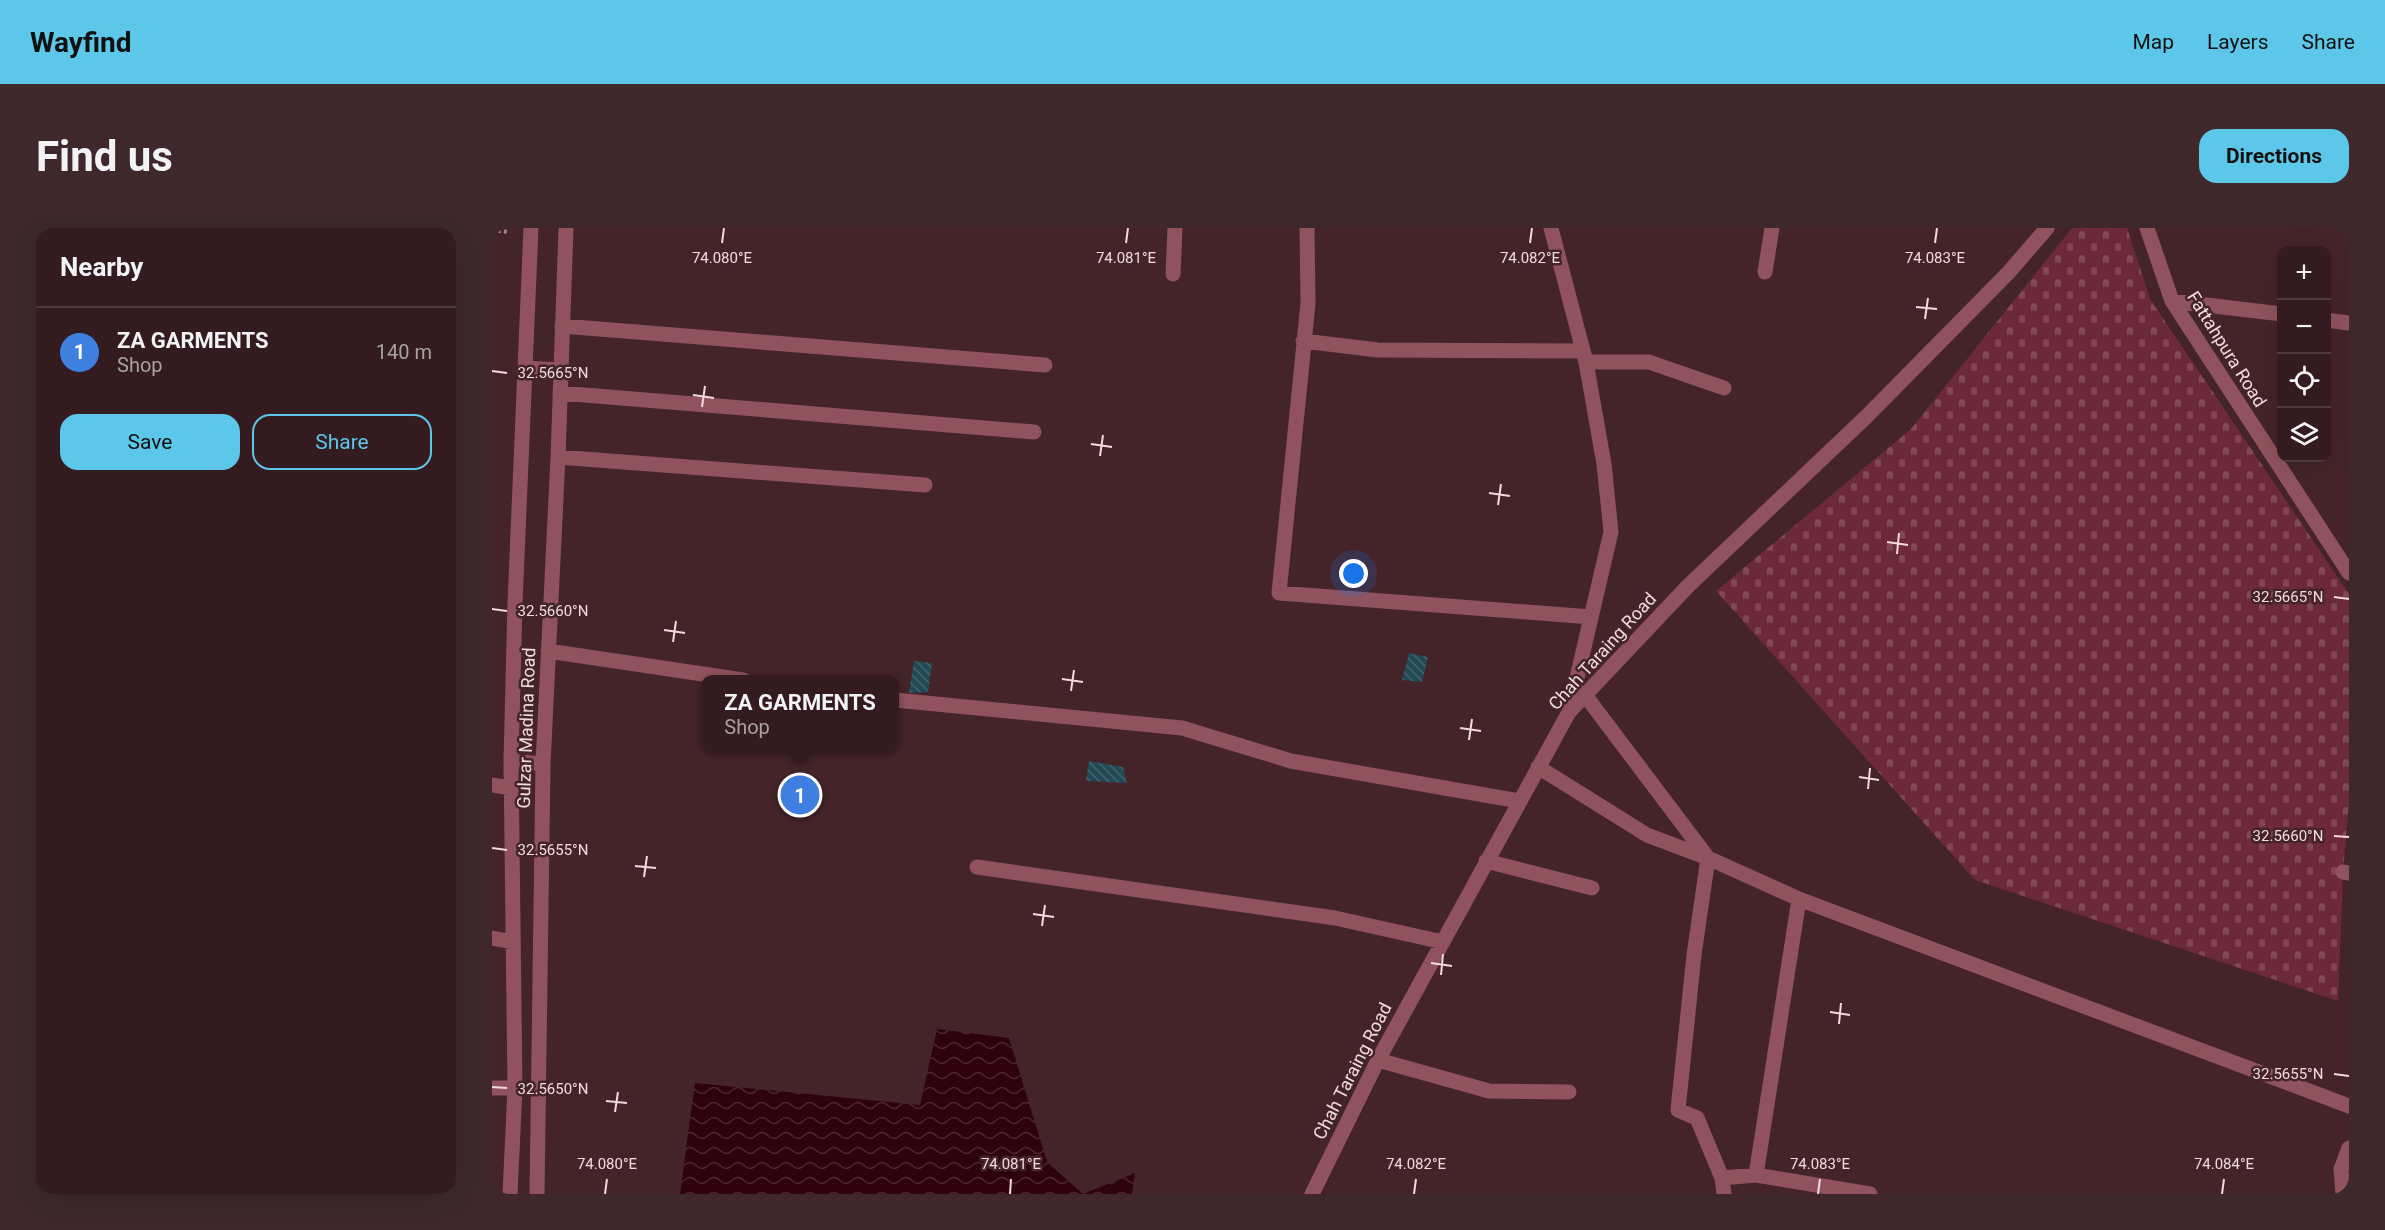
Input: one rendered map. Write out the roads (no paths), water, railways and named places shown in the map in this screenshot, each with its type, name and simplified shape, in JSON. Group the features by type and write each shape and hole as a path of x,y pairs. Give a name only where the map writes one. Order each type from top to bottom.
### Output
{"street":[{"name":"Gulzar Madina Road","path":"510,1194 515,1089 511,788 531,228"},
{"name":"Gulzar Madina Road","path":"537,1194 543,764 558,457 566,228"},
{"path":"1173,274 1175,228"},
{"path":"1308,228 1308,303 1279,593 1591,617"},
{"path":"1551,228 1584,357 1604,464 1611,532 1569,712"},
{"path":"1765,272 1772,228"},
{"name":"Chah Taraing Road","path":"1312,1194 1378,1060 1569,712 1688,586 1867,416 2009,272 2047,228"},
{"name":"Fattahpura Road","path":"2147,228 2172,301 2349,573"},
{"path":"2172,301 2277,313"},
{"path":"2331,321 2349,323"},
{"path":"562,326 1045,365"},
{"path":"1304,340 1378,350 1584,357 1649,362 1724,388"},
{"path":"525,368 561,370"},
{"path":"560,393 1034,432"},
{"path":"558,457 925,485"},
{"path":"548,651 709,675"},
{"path":"1585,695 1708,858 1694,955 1678,1110 1697,1118 1722,1178 1724,1194"},
{"path":"899,700 1182,728 1291,761 1519,801"},
{"path":"512,761 543,764"},
{"path":"1539,767 1647,835 1708,858 1799,899 2349,1106"},
{"path":"492,785 511,788"},
{"path":"1486,861 1592,888"},
{"path":"977,867 1335,918 1443,942"},
{"path":"1756,1176 1799,899"},
{"path":"492,938 513,942"},
{"path":"1378,1060 1489,1091 1569,1092"},
{"path":"492,1088 515,1089"},
{"path":"2343,1194 2349,1148"},
{"path":"1722,1178 1756,1176 1870,1194"}],"water":[{"path":"937,1029 1009,1038 1047,1162 1083,1194 680,1194 695,1083 920,1105"},
{"path":"1135,1173 1132,1194 1083,1194"}],"place":[{"name":"ZA GARMENTS","path":"800,795"}]}
